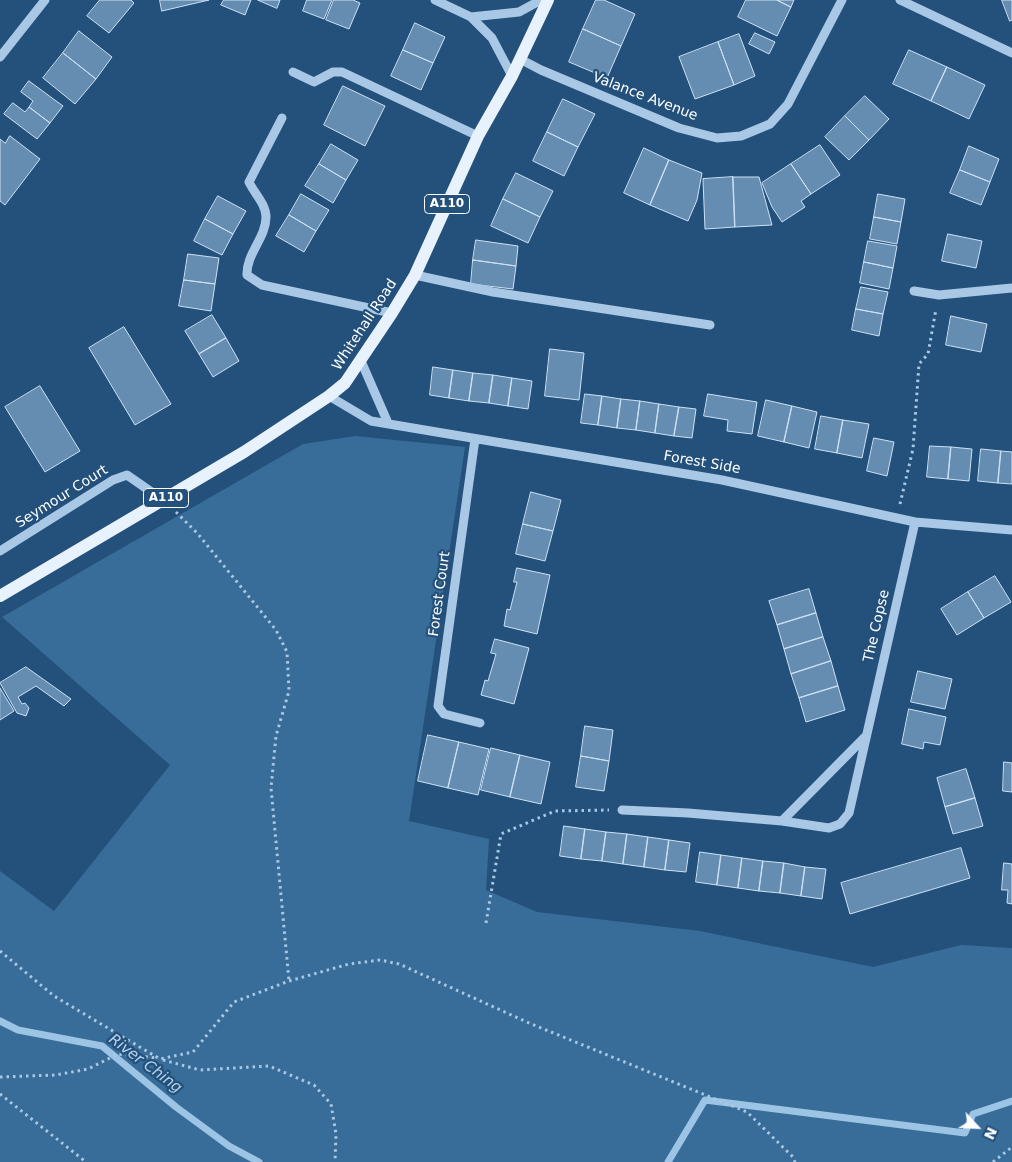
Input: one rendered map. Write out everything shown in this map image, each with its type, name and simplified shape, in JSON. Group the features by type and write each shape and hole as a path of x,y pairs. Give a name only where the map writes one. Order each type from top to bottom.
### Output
{"main road":[{"name":"Whitehall Road","path":"0,596 244,452 329,396 345,383 415,275 478,136 512,76 548,0"}],"street":[{"path":"0,57 45,0"},
{"path":"435,0 471,17 492,38 512,76"},
{"path":"471,17 519,12 541,0"},
{"name":"Valance Avenue","path":"520,59 541,70 679,128 717,138 741,136 770,124 788,104 842,0"},
{"path":"900,0 1012,52"},
{"path":"293,72 314,82 333,72 342,72 478,136"},
{"path":"282,118 249,182 261,201 266,216 263,232 246,266 247,276 262,285 392,313"},
{"path":"415,275 493,292 710,326"},
{"path":"914,291 939,295 1012,288"},
{"path":"361,360 388,423"},
{"name":"Forest Side","path":"329,396 372,421 722,480 915,522 1012,530"},
{"name":"Forest Court","path":"475,439 438,706 444,714 480,724"},
{"name":"Seymour Court","path":"0,551 113,480 127,475 163,500"},
{"name":"The Copse","path":"622,810 688,813 782,821 829,828 840,824 849,813 915,522"},
{"path":"782,821 865,736"}],"path":[{"path":"902,496 913,448 919,364 928,354 935,316"},
{"path":"163,500 198,534 270,622 287,652 289,691 276,736 271,788 290,981"},
{"path":"486,923 501,834 555,811 622,810"},
{"path":"0,951 54,996 160,1059 193,1052 234,1002 290,981 349,964 380,960 399,964 529,1023 747,1112 795,1162"},
{"path":"0,1077 56,1075 88,1069 118,1054 142,1055 200,1070 269,1066 314,1086 331,1104 336,1134 335,1162"},
{"path":"0,1094 86,1162"},
{"path":"994,1162 1012,1147"}],"shaded area":[{"path":"355,436 465,447 409,821 489,839 486,890 537,912 700,931 873,967 961,945 1012,948 1012,1162 0,1162 0,871 54,911 170,765 2,617 303,444"}],"building":[{"path":"100,0 131,0 134,3 109,33 87,16"},
{"path":"160,0 209,0 162,11"},
{"path":"224,0 251,0 245,15 221,5"},
{"path":"258,0 280,0 277,8"},
{"path":"307,0 332,0 324,19 303,11"},
{"path":"334,0 353,0 360,3 349,29 326,20"},
{"path":"596,0 604,0 635,14 621,46 583,29"},
{"path":"746,0 777,0 791,7 777,36 738,17"},
{"path":"777,0 794,0 791,7"},
{"path":"1002,0 1012,0 1012,20 1010,21"},
{"path":"415,23 445,37 433,63 403,50"},
{"path":"583,29 621,46 607,78 569,62"},
{"path":"79,31 112,57 96,79 63,53"},
{"path":"755,33 775,42 769,54 749,44"},
{"path":"739,34 755,76 734,85 718,42"},
{"path":"718,42 734,85 695,99 679,57"},
{"path":"403,50 433,63 421,90 391,76"},
{"path":"909,50 947,67 931,101 893,84"},
{"path":"63,53 96,79 75,104 43,78"},
{"path":"947,67 985,85 969,119 931,101"},
{"path":"29,81 63,106 50,123 29,107 33,101 21,92"},
{"path":"343,86 385,106 365,146 324,125"},
{"path":"865,96 889,119 869,140 845,116"},
{"path":"563,99 595,114 578,147 547,132"},
{"path":"13,103 25,112 29,107 50,123 37,139 4,114"},
{"path":"845,116 869,140 849,160 825,137"},
{"path":"547,132 578,147 564,176 533,161"},
{"path":"10,136 40,159 5,205 0,201 0,139 5,143"},
{"path":"331,144 358,160 346,180 319,164"},
{"path":"820,145 840,175 811,194 791,164"},
{"path":"969,146 999,159 990,182 960,170"},
{"path":"644,148 669,160 650,205 624,193"},
{"path":"669,160 702,173 697,200 688,221 650,205"},
{"path":"319,164 346,180 333,203 305,186"},
{"path":"791,164 811,194 801,201 805,207 782,222 772,207 762,183"},
{"path":"960,170 990,182 981,205 950,193"},
{"path":"516,173 553,191 540,217 503,199"},
{"path":"733,177 735,227 705,229 703,179"},
{"path":"733,177 759,177 772,225 735,227"},
{"path":"301,194 329,210 316,231 289,215"},
{"path":"878,194 905,199 901,222 874,217"},
{"path":"218,196 246,211 233,234 205,219"},
{"path":"503,199 540,217 528,243 491,226"},
{"path":"289,215 316,231 304,252 276,236"},
{"path":"874,217 901,222 897,244 870,239"},
{"path":"205,219 233,234 222,255 194,241"},
{"path":"948,234 982,241 976,268 942,261"},
{"path":"476,240 518,246 516,266 473,260"},
{"path":"868,241 897,246 893,268 864,262"},
{"path":"188,254 219,258 215,284 184,280"},
{"path":"473,260 516,266 513,289 471,284"},
{"path":"864,262 893,268 889,289 860,283"},
{"path":"184,280 215,284 211,311 179,306"},
{"path":"861,287 888,292 883,314 856,309"},
{"path":"856,309 883,314 879,336 852,330"},
{"path":"212,315 226,338 199,354 185,331"},
{"path":"951,316 987,324 981,352 946,345"},
{"path":"124,327 171,404 135,425 89,348"},
{"path":"226,338 239,361 213,377 199,354"},
{"path":"550,349 584,353 579,400 545,396"},
{"path":"433,367 453,370 449,398 430,395"},
{"path":"453,370 473,373 469,401 449,398"},
{"path":"473,373 493,375 489,403 469,401"},
{"path":"493,375 512,378 508,406 489,403"},
{"path":"512,378 532,381 528,409 508,406"},
{"path":"40,386 80,451 45,472 5,407"},
{"path":"585,394 602,396 598,425 581,423"},
{"path":"708,394 757,402 752,434 727,431 728,420 704,416"},
{"path":"602,396 621,399 617,428 598,425"},
{"path":"621,399 640,401 636,430 617,428"},
{"path":"766,400 792,406 784,442 758,436"},
{"path":"640,401 659,404 655,433 636,430"},
{"path":"659,404 679,407 674,436 655,433"},
{"path":"792,406 817,412 809,448 784,442"},
{"path":"679,407 696,409 692,438 674,436"},
{"path":"821,416 843,420 837,453 815,449"},
{"path":"843,420 869,424 862,458 837,453"},
{"path":"874,438 894,442 887,476 867,471"},
{"path":"930,446 951,447 948,479 927,477"},
{"path":"951,447 972,449 969,481 948,479"},
{"path":"981,449 1001,451 998,483 978,481"},
{"path":"1001,451 1012,452 1012,484 998,483"},
{"path":"531,492 561,500 553,531 523,524"},
{"path":"523,524 553,531 545,561 516,554"},
{"path":"517,568 550,575 537,634 504,626 507,609 510,610 517,582 514,582"},
{"path":"995,576 1011,602 984,618 968,592"},
{"path":"809,589 816,613 777,625 769,601"},
{"path":"968,592 984,618 957,635 941,609"},
{"path":"816,613 823,637 784,649 777,625"},
{"path":"823,637 831,661 791,674 784,649"},
{"path":"495,639 529,648 514,704 481,695 485,680 488,681 496,654 491,653"},
{"path":"831,661 838,686 799,698 791,674"},
{"path":"26,667 71,699 64,706 36,686 18,697 22,704 25,703 29,708 26,716 17,713 0,683"},
{"path":"918,671 952,679 945,709 911,702"},
{"path":"838,686 845,710 806,722 799,698"},
{"path":"0,688 14,711 0,720"},
{"path":"909,709 946,717 940,745 924,742 923,749 902,744"},
{"path":"585,726 613,730 609,761 581,756"},
{"path":"428,735 459,742 448,788 418,781"},
{"path":"459,742 489,749 478,795 448,788"},
{"path":"491,748 520,755 510,797 481,790"},
{"path":"520,755 550,762 541,804 510,797"},
{"path":"581,756 609,761 604,791 576,787"},
{"path":"1004,762 1012,763 1012,792 1003,791"},
{"path":"966,769 975,798 945,807 937,778"},
{"path":"975,798 983,826 953,834 945,807"},
{"path":"564,826 585,829 581,859 560,856"},
{"path":"585,829 606,832 602,861 581,859"},
{"path":"606,832 627,834 623,864 602,861"},
{"path":"627,834 648,837 644,867 623,864"},
{"path":"648,837 669,840 665,870 644,867"},
{"path":"669,840 690,843 686,872 665,870"},
{"path":"961,848 970,878 850,914 841,883"},
{"path":"700,852 721,855 717,885 696,882"},
{"path":"721,855 742,858 738,888 717,885"},
{"path":"742,858 763,861 759,891 738,888"},
{"path":"763,861 784,863 780,893 759,891"},
{"path":"784,863 805,867 801,896 780,893"},
{"path":"1004,863 1012,864 1012,904 1007,903 1008,890 1002,890"},
{"path":"805,867 826,869 822,899 801,896"}],"waterway":[{"name":"River Ching","path":"0,1021 18,1030 102,1046 176,1107 229,1146 259,1162"},
{"path":"668,1162 705,1100 965,1133 973,1114 1012,1101"}]}
